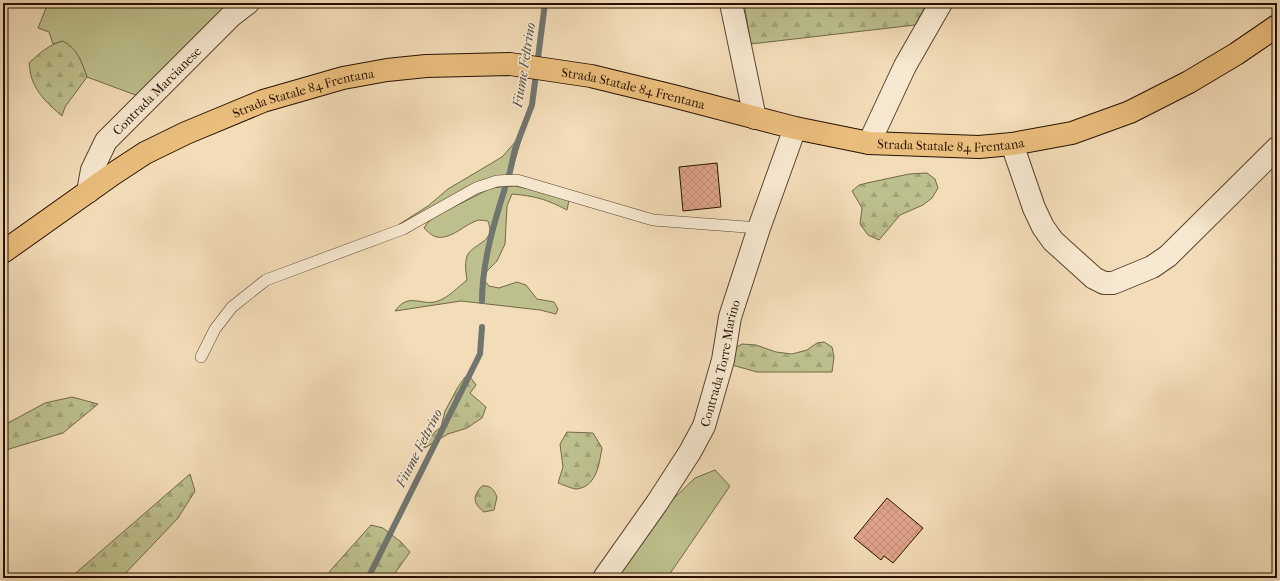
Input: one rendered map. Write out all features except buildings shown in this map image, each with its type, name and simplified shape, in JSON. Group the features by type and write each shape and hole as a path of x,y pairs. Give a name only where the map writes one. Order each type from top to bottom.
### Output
{"main road":[{"name":"Strada Statale 84 Frentana","path":"3,252 113,174 139,157 186,132 263,101 343,78 387,70 426,66 510,64 591,76 795,128 869,143 979,147 1012,144 1072,133 1130,112 1189,82 1236,54 1277,26"}],"street":[{"name":"Contrada Marcianese","path":"88,192 92,170 106,141 231,16 248,3"},
{"path":"732,3 755,118"},
{"path":"869,143 905,66 941,3"},
{"name":"Contrada Torre Marino","path":"604,578 661,497 690,452 704,426 723,360 730,317 759,228 795,128"},
{"path":"1012,144 1034,208 1043,227 1053,241 1094,278 1104,283 1113,284 1152,267 1168,256 1277,148"}],"lane":[{"path":"201,357 215,329 232,307 266,280 403,229 476,188 497,181 517,180 653,220 759,228"}],"green space":[{"path":"48,3 235,3 138,96 87,77 80,59 63,41 53,44 49,32 38,28"},
{"path":"744,3 927,3 915,25 751,44"},
{"path":"63,41 76,52 87,77 65,107 62,116 37,90 31,77 29,63 49,47"},
{"path":"523,133 511,174 486,181 398,225 428,206 448,189 502,157"},
{"path":"927,173 935,179 938,188 932,198 923,205 900,215 879,240 868,235 860,224 862,208 852,191 859,185 867,183 909,174"},
{"path":"515,186 545,192 569,200 567,210 553,203 540,199 512,194 507,206 505,244 497,261 487,271 484,280 489,286 499,288 517,282 526,285 537,299 554,302 558,309 556,314 540,310 461,301 395,311 405,302 438,301 457,289 467,280 466,264 468,254 487,238 490,231 488,221 479,220 453,234 437,237 432,235 424,228 428,222 436,216 491,188"},
{"path":"824,342 832,347 834,357 832,372 757,372 732,365 735,348 742,344 756,345 776,352 792,354 807,350 817,343"},
{"path":"465,377 470,377 476,385 470,393 486,407 482,418 467,428 448,434 423,449 430,436 441,427 445,411"},
{"path":"72,397 98,404 63,433 9,449 3,453 3,424 8,423 45,403"},
{"path":"567,432 593,433 602,448 598,467 593,479 589,484 577,489 558,483 563,467 560,444"},
{"path":"715,470 730,486 667,578 615,578 669,503 695,478"},
{"path":"190,474 195,491 178,518 121,578 70,578"},
{"path":"482,486 490,487 496,494 497,497 494,510 484,512 476,503 475,497"},
{"path":"371,525 383,528 401,542 410,552 395,573 389,578 326,578 330,571"}],"waterway":[{"name":"Fiume Feltrino","path":"509,176 515,149 532,105 545,3"},
{"name":"Fiume Feltrino","path":"482,301 486,258 505,188"},
{"name":"Fiume Feltrino","path":"368,578 480,354 482,327"}]}
